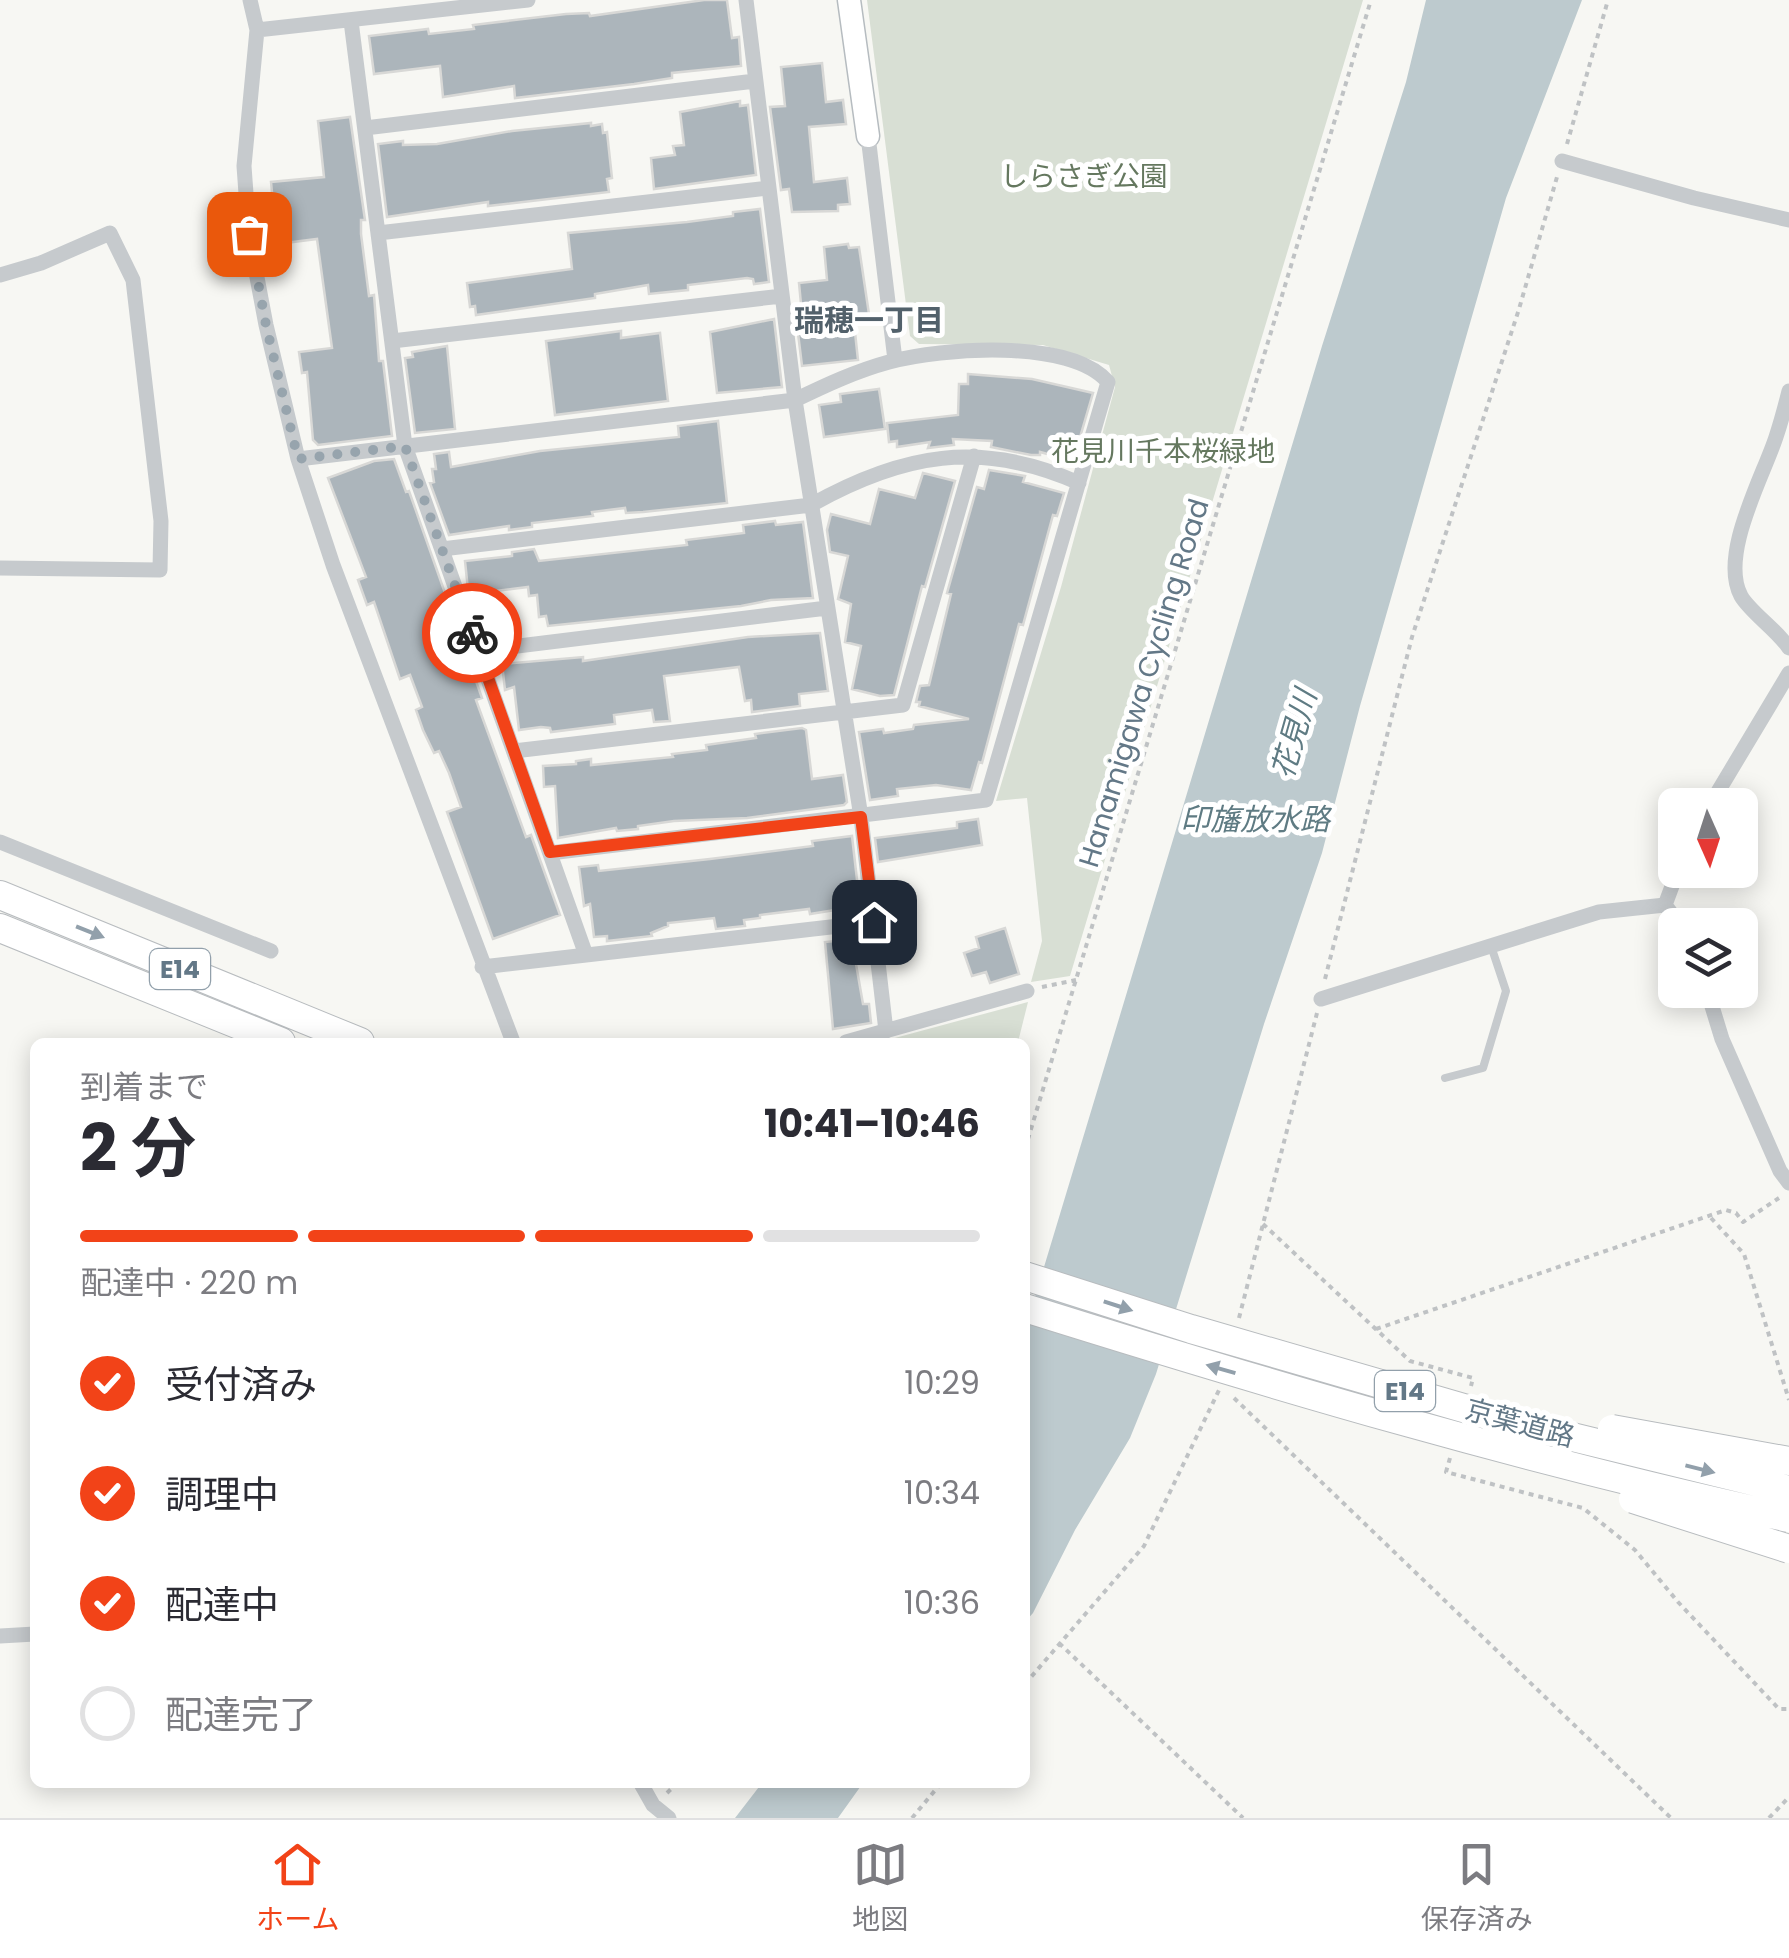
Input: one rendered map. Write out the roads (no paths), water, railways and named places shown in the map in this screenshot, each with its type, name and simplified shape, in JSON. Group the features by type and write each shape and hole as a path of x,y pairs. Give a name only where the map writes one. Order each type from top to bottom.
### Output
{"highway":[{"name":"E14","path":"0,895 350,1038"},
{"name":"E14","path":"0,928 271,1038"},
{"name":"京葉道路","path":"1030,1278 1515,1423 1789,1490"},
{"name":"京葉道路","path":"1030,1310 1509,1451 1789,1518"},
{"path":"1298,1361 1514,1410 1789,1461"},
{"path":"1289,1389 1476,1452 1789,1549"}],"street":[{"path":"250,0 257,30 244,166 249,234 298,459 333,565 510,1038"},
{"path":"257,30 528,0"},
{"path":"746,0 795,400 861,817 886,1031"},
{"path":"848,0 894,360"},
{"path":"351,21 405,446 586,955"},
{"path":"365,128 755,81"},
{"path":"1562,161 1789,220"},
{"path":"378,234 768,188"},
{"path":"0,275 41,263 110,233 133,280 161,521 160,570 0,568"},
{"path":"392,340 782,296"},
{"path":"298,459 795,400 856,372 894,360 965,350 1005,350 1054,357 1096,369 1108,382 986,800 550,852"},
{"path":"1789,392 1777,436 1742,526 1735,570 1741,596 1777,630 1789,648"},
{"path":"442,549 810,504 854,480 902,463 974,456 1047,469 1078,482"},
{"path":"514,751 903,705 974,456"},
{"path":"478,651 826,608"},
{"path":"1720,788 1789,672"},
{"path":"0,842 270,951"},
{"path":"1665,905 1671,888"},
{"path":"1320,998 1600,912 1665,905"},
{"path":"482,967 874,922"},
{"path":"861,1038 1028,991"},
{"path":"1713,1008 1722,1039 1789,1183"},
{"path":"0,1636 30,1634"},
{"path":"643,1788 653,1805 669,1818"}],"lane":[{"path":"1445,1078 1484,1068 1506,991 1491,946"}],"water":[{"name":"印旛放水路","path":"1426,0 1582,0 1506,198 1360,706 1322,853 1264,1024 1156,1374 1130,1438 1030,1616 1030,1313 1322,346 1406,82"},
{"path":"758,1788 859,1788 838,1818 735,1818"}],"district":[{"name":"瑞穂一丁目","path":"869,320"}],"park label":[{"name":"しらさぎ公園","path":"1084,176"},
{"name":"花見川千本桜緑地","path":"1163,451"}],"water label":[{"name":"花見川","path":"1294,734"}]}
